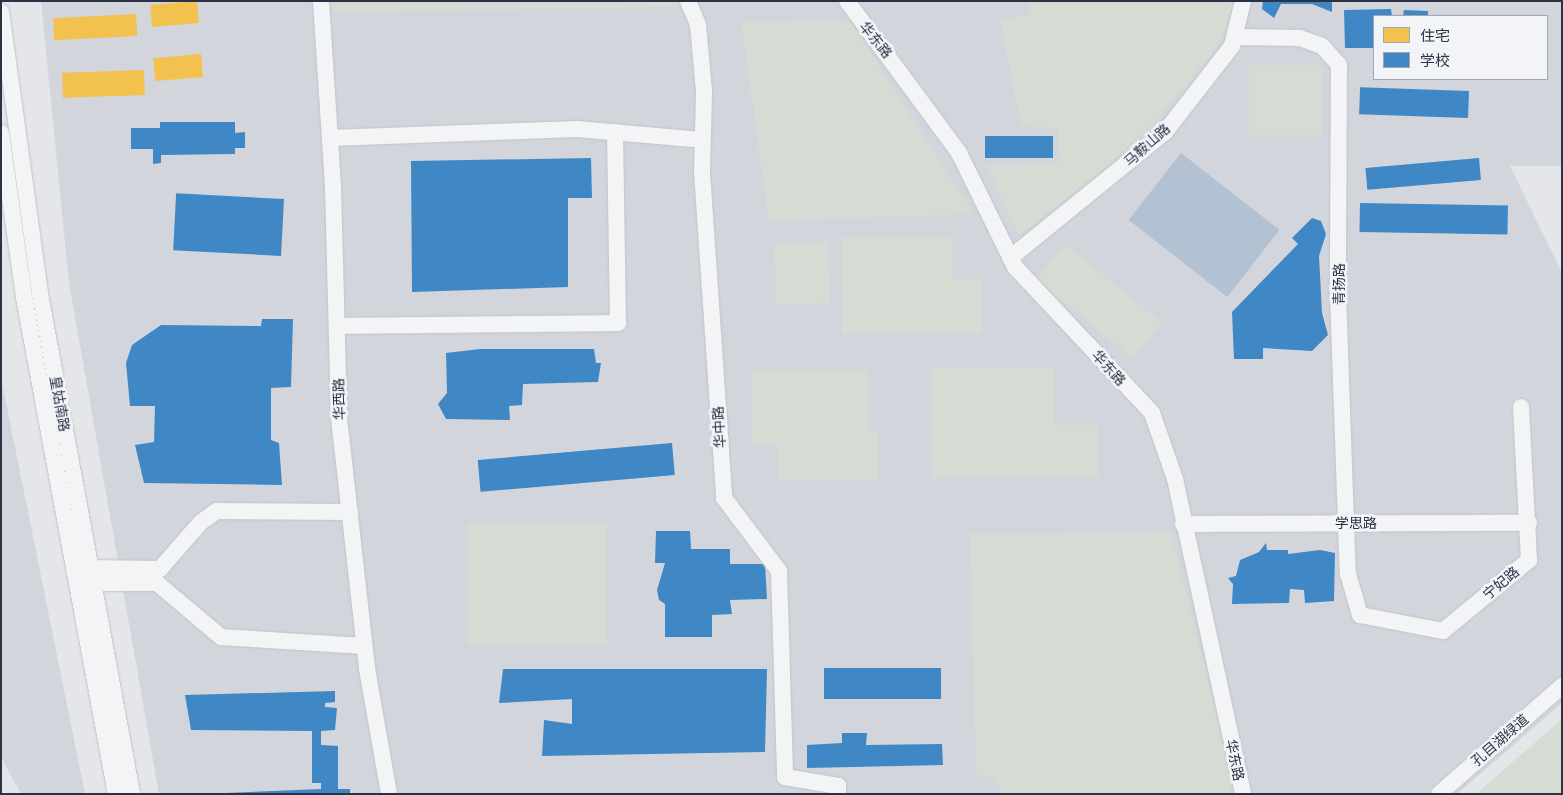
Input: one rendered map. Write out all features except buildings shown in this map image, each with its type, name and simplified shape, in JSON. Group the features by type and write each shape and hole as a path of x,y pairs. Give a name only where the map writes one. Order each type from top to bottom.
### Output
{"street":[{"name":"华西路","path":"321,1 330,138 339,418 364,646 389,794"},
{"name":"华中路","path":"688,1 698,25 702,140 724,498 779,571 785,777 838,786 838,794"},
{"name":"华东路","path":"847,1 959,153 1010,258 1152,413 1176,479 1183,524 1243,794"},
{"name":"马鞍山路","path":"1010,258 1165,132 1202,89 1235,37 1243,1"},
{"name":"皇姑南路","path":"1,12 40,294 116,794"},
{"name":"青扬路","path":"1235,37 1300,38 1322,46 1339,65 1338,294 1346,524 1348,574 1360,615"},
{"path":"330,138 577,129 702,140"},
{"path":"337,326 618,323 615,132"},
{"name":"皇姑南路","path":"1,133 24,296 132,794"},
{"name":"宁妃路","path":"1360,615 1443,631 1529,560 1529,523 1521,406"},
{"path":"84,575 160,569 201,522 217,511 350,512"},
{"name":"学思路","path":"1183,524 1529,523"},
{"path":"84,575 157,583 221,637 364,646"},
{"name":"孔目湖绿道","path":"1439,794 1562,686"}],"shaded area":[{"path":"41,1 1562,1 1562,166 1510,166 1562,273 1562,703 1457,794 159,794 69,283"},
{"path":"323,1 681,1 683,7 324,12"},
{"path":"1029,1 1236,1 1218,46 1158,118 1105,168 1019,235 986,165 1060,163 1057,128 1021,126 1000,20 1031,14"},
{"path":"849,20 974,214 769,221 741,22"},
{"path":"1249,65 1322,65 1322,135 1249,135"},
{"path":"953,237 953,280 982,280 982,333 842,334 841,238"},
{"path":"828,242 830,303 776,305 774,244"},
{"path":"1065,244 1162,323 1133,358 1036,280"},
{"path":"1054,367 1055,425 1098,425 1098,477 932,478 931,368"},
{"path":"751,370 867,370 867,430 878,431 878,481 778,481 777,444 751,444"},
{"path":"1,378 85,794 21,794 1,757"},
{"path":"468,524 606,524 606,644 468,644"},
{"path":"1171,532 1236,794 1003,794 994,777 976,775 970,534"},
{"path":"1562,719 1562,794 1476,794"}],"water":[{"path":"1181,153 1280,230 1227,297 1129,220"}]}
